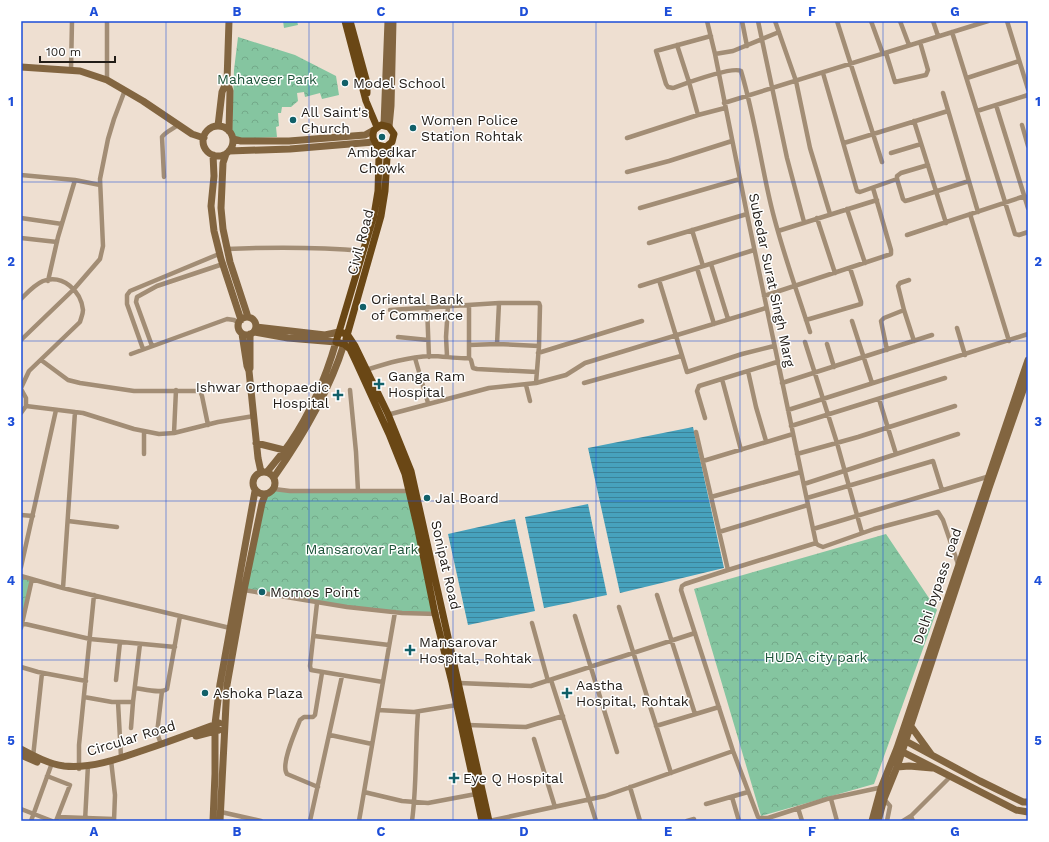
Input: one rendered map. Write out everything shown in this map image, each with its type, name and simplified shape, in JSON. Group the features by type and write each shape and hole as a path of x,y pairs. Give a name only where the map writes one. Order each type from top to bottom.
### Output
{"main road":[{"path":"229,21 227,81 230,91 229,131"},
{"path":"255,491 265,495 270,493 274,489 276,482 274,477 264,472 256,443 249,370 242,334 238,328 242,320 223,230 221,208 223,163 228,152 233,143 233,139 229,131 224,127 218,126 206,132 204,138 204,145 207,151 218,156 228,152 376,144 386,147 389,145 394,138 394,134 381,127 358,87 341,21"},
{"path":"345,21 366,101"},
{"path":"350,21 367,83 366,101"},
{"path":"376,144 373,138 381,127 388,93 390,24"},
{"path":"21,67 80,71 107,80 143,101 192,134 204,138"},
{"path":"218,126 222,92 227,81"},
{"path":"233,139 241,141 289,141 366,135 381,127"},
{"name":"Civil Road","path":"336,342 374,215 378,191 380,157 376,144"},
{"name":"Civil Road","path":"344,344 381,216 389,145"},
{"path":"213,155 214,176 211,206 214,231 223,264 242,320"},
{"path":"242,320 253,319 254,331 251,366 249,370"},
{"path":"242,334 246,335 254,331 325,335 339,332 347,334"},
{"path":"254,331 288,338 344,344 322,400 311,420 274,477"},
{"name":"Sonipat Road","path":"347,334 355,346 385,415 412,471 435,614 457,705 482,821"},
{"path":"213,821 215,728 220,684 255,491 252,483 253,479 258,474 264,472 284,450 306,417 316,396 336,342"},
{"name":"Sonipat Road","path":"344,344 350,349 385,415 421,530 443,614 489,821"},
{"name":"Delhi bypass road","path":"872,821 881,788 910,725 1028,360"},
{"name":"Delhi bypass road","path":"903,740 958,564 1028,376"},
{"path":"256,443 284,450"},
{"path":"220,821 228,685 244,590 262,503 265,495"},
{"name":"Circular Road","path":"22,755 33,757 51,765 88,767 111,762 202,734 225,721"},
{"path":"910,725 932,755"},
{"name":"Circular Road","path":"111,762 161,744 215,728 225,729"},
{"path":"903,740 1023,802 1028,802"},
{"path":"899,750 1016,810 1028,812"},
{"name":"Delhi bypass road","path":"878,821 884,799 897,767 899,750"},
{"path":"897,767 909,766 936,769"}],"street":[{"path":"71,70 72,21"},
{"path":"107,21 107,80"},
{"name":"Subedar Surat Singh Marg","path":"707,21 816,543"},
{"path":"742,21 747,46"},
{"path":"758,21 787,158 804,222"},
{"path":"775,21 796,81 810,148 830,214"},
{"path":"837,21 882,162"},
{"path":"871,21 885,53 895,82 926,75 928,70 920,42"},
{"path":"900,21 909,45"},
{"path":"933,21 938,36"},
{"path":"627,138 698,115 748,95 988,21"},
{"path":"1007,21 1028,90"},
{"path":"715,54 733,51 778,32"},
{"path":"952,32 1014,234 1017,235 1028,232"},
{"path":"711,36 656,51 666,84 668,87 672,88 718,73 740,70 748,95 770,202 810,332"},
{"path":"677,45 698,115"},
{"path":"967,78 1019,60"},
{"path":"823,73 857,190 860,192 873,188 897,179 897,176 901,173 928,165"},
{"path":"21,340 74,289 101,256 103,246 100,185 108,139 125,90"},
{"path":"943,93 978,212"},
{"path":"977,111 1028,95"},
{"path":"996,105 1028,208"},
{"path":"844,143 948,111"},
{"path":"914,121 946,223"},
{"path":"164,177 162,137 178,125"},
{"path":"1022,125 1028,146"},
{"path":"627,172 732,142"},
{"path":"891,153 921,144"},
{"path":"21,175 75,180 100,185"},
{"path":"640,208 740,179"},
{"path":"897,179 905,201 969,181"},
{"path":"48,281 57,242 75,180"},
{"path":"764,296 891,254 873,188"},
{"path":"907,235 1025,196"},
{"path":"778,230 877,200"},
{"path":"847,209 865,263"},
{"path":"649,243 747,214"},
{"path":"970,214 1009,341"},
{"path":"21,218 62,224"},
{"path":"817,218 835,273"},
{"path":"692,230 703,266"},
{"path":"21,238 57,242"},
{"path":"227,249 286,247 331,248 364,252"},
{"path":"640,286 754,250"},
{"path":"142,349 127,304 127,295 130,291 220,254"},
{"path":"152,346 136,302 137,297 157,286 223,264"},
{"path":"711,264 728,319"},
{"path":"697,268 714,324"},
{"path":"806,320 861,304 850,268"},
{"path":"21,413 26,406 26,398 21,388 29,371 80,322 83,312 81,302 74,289 66,283 56,280 44,281 22,297"},
{"path":"659,280 685,370 688,372 742,354 774,346"},
{"path":"909,280 900,283 898,286 914,341"},
{"path":"390,310 498,303 540,304 536,384"},
{"path":"497,344 498,303"},
{"path":"469,305 469,358 473,368 537,372"},
{"path":"447,356 446,337 448,306"},
{"path":"427,307 429,356"},
{"path":"385,415 489,388 536,384 566,375 585,363 766,308"},
{"path":"887,350 881,321 884,318 904,310"},
{"path":"131,354 227,319 242,320"},
{"path":"538,353 642,321"},
{"path":"852,321 872,384"},
{"path":"957,328 966,355"},
{"path":"788,410 966,355 1028,334"},
{"path":"782,383 932,335"},
{"path":"398,337 428,340"},
{"path":"805,342 837,443 862,533"},
{"path":"469,345 497,344 539,346"},
{"path":"827,344 834,367"},
{"path":"366,370 399,360 429,356 469,358"},
{"path":"584,383 681,356"},
{"path":"415,358 428,403"},
{"path":"41,360 68,380 134,390 200,391 208,425"},
{"path":"705,418 698,388 699,386 777,362"},
{"path":"748,371 756,407 766,441"},
{"path":"791,426 945,378"},
{"path":"722,379 741,450"},
{"path":"526,385 530,401"},
{"path":"174,433 176,390"},
{"path":"350,390 358,491"},
{"path":"879,399 896,454"},
{"path":"26,406 83,413 159,434 174,433 254,416"},
{"path":"797,454 955,406"},
{"path":"21,567 56,410"},
{"path":"63,588 75,412"},
{"path":"144,431 144,454"},
{"path":"696,432 728,570"},
{"path":"703,461 793,434"},
{"path":"804,484 958,434"},
{"path":"807,498 933,461 942,490"},
{"path":"711,497 801,472"},
{"path":"813,529 991,476"},
{"path":"274,489 290,491 409,491"},
{"path":"719,532 808,505"},
{"path":"889,786 798,808 771,819 758,817 718,707 682,594 682,586 688,582 816,543 823,546 874,528 938,512 943,520 958,564"},
{"path":"21,515 33,516"},
{"path":"68,521 117,527"},
{"path":"21,576 63,588 230,628"},
{"path":"32,579 21,625 90,639 174,647"},
{"path":"244,590 317,603 395,612 443,614"},
{"path":"79,767 79,745 94,595"},
{"path":"657,595 695,714"},
{"path":"317,603 310,668 312,672 383,682"},
{"path":"619,607 671,773"},
{"path":"359,821 395,612"},
{"path":"135,688 162,691 167,689 180,616"},
{"path":"574,616 617,752"},
{"path":"532,623 549,680 563,716 596,821"},
{"path":"459,683 531,686 695,633"},
{"path":"314,636 389,645"},
{"path":"116,680 120,642"},
{"path":"131,728 140,644"},
{"path":"21,667 42,673 86,681"},
{"path":"33,757 42,673"},
{"path":"318,787 287,774 285,768 300,720 302,717 313,717 315,715 322,673"},
{"path":"310,821 342,676"},
{"path":"161,744 157,733 162,691"},
{"path":"84,697 118,702 133,702"},
{"path":"118,702 122,757"},
{"path":"378,710 418,712 457,705"},
{"path":"656,726 718,707"},
{"path":"412,821 415,802 418,712"},
{"path":"468,725 526,727 563,716"},
{"path":"330,735 372,744"},
{"path":"534,739 555,806"},
{"path":"489,821 605,796 733,751"},
{"path":"47,776 70,785 57,819 114,820 115,795 111,762"},
{"path":"31,821 51,765"},
{"path":"85,819 88,767"},
{"path":"903,821 912,819 951,776"},
{"path":"630,787 640,821"},
{"path":"364,792 402,801 428,803 476,794"},
{"path":"706,804 748,792"},
{"path":"732,797 739,821"},
{"path":"831,799 837,821"},
{"path":"884,799 890,806 887,821"},
{"path":"798,808 802,821"},
{"path":"21,809 52,821"},
{"path":"221,812 261,821"},
{"path":"687,821 694,819"}],"green space":[{"path":"283,21 297,21 298,25 284,28"},
{"name":"Mahaveer Park","path":"238,37 295,55 336,76 339,95 322,99 320,93 305,97 304,92 297,93 298,101 291,107 282,107 281,113 278,113 279,126 276,127 277,137 237,139 232,131 234,70"},
{"name":"Mansarovar Park","path":"410,490 437,613 395,612 317,602 244,589 265,495 273,491"},
{"name":"HUDA city park","path":"886,534 937,610 874,784 761,816 694,589"},
{"path":"21,577 31,580 21,623"}],"water":[{"path":"693,427 724,568 620,593 588,448"},
{"path":"588,504 607,595 544,608 525,517"},
{"path":"515,519 535,611 468,625 448,534"}],"place":[{"name":"Model School","path":"345,83"},
{"name":"All Saint's Church","path":"293,120"},
{"name":"Women Police Station Rohtak","path":"413,128"},
{"name":"Ambedkar Chowk","path":"382,137"},
{"name":"Oriental Bank of Commerce","path":"363,307"},
{"name":"Ganga Ram Hospital","path":"379,384"},
{"name":"Ishwar Orthopaedic Hospital","path":"338,395"},
{"name":"Jal Board","path":"427,498"},
{"name":"Momos Point","path":"262,592"},
{"name":"Mansarovar Hospital, Rohtak","path":"410,650"},
{"name":"Ashoka Plaza","path":"205,693"},
{"name":"Aastha Hospital, Rohtak","path":"567,693"},
{"name":"Eye Q Hospital","path":"454,778"}]}
